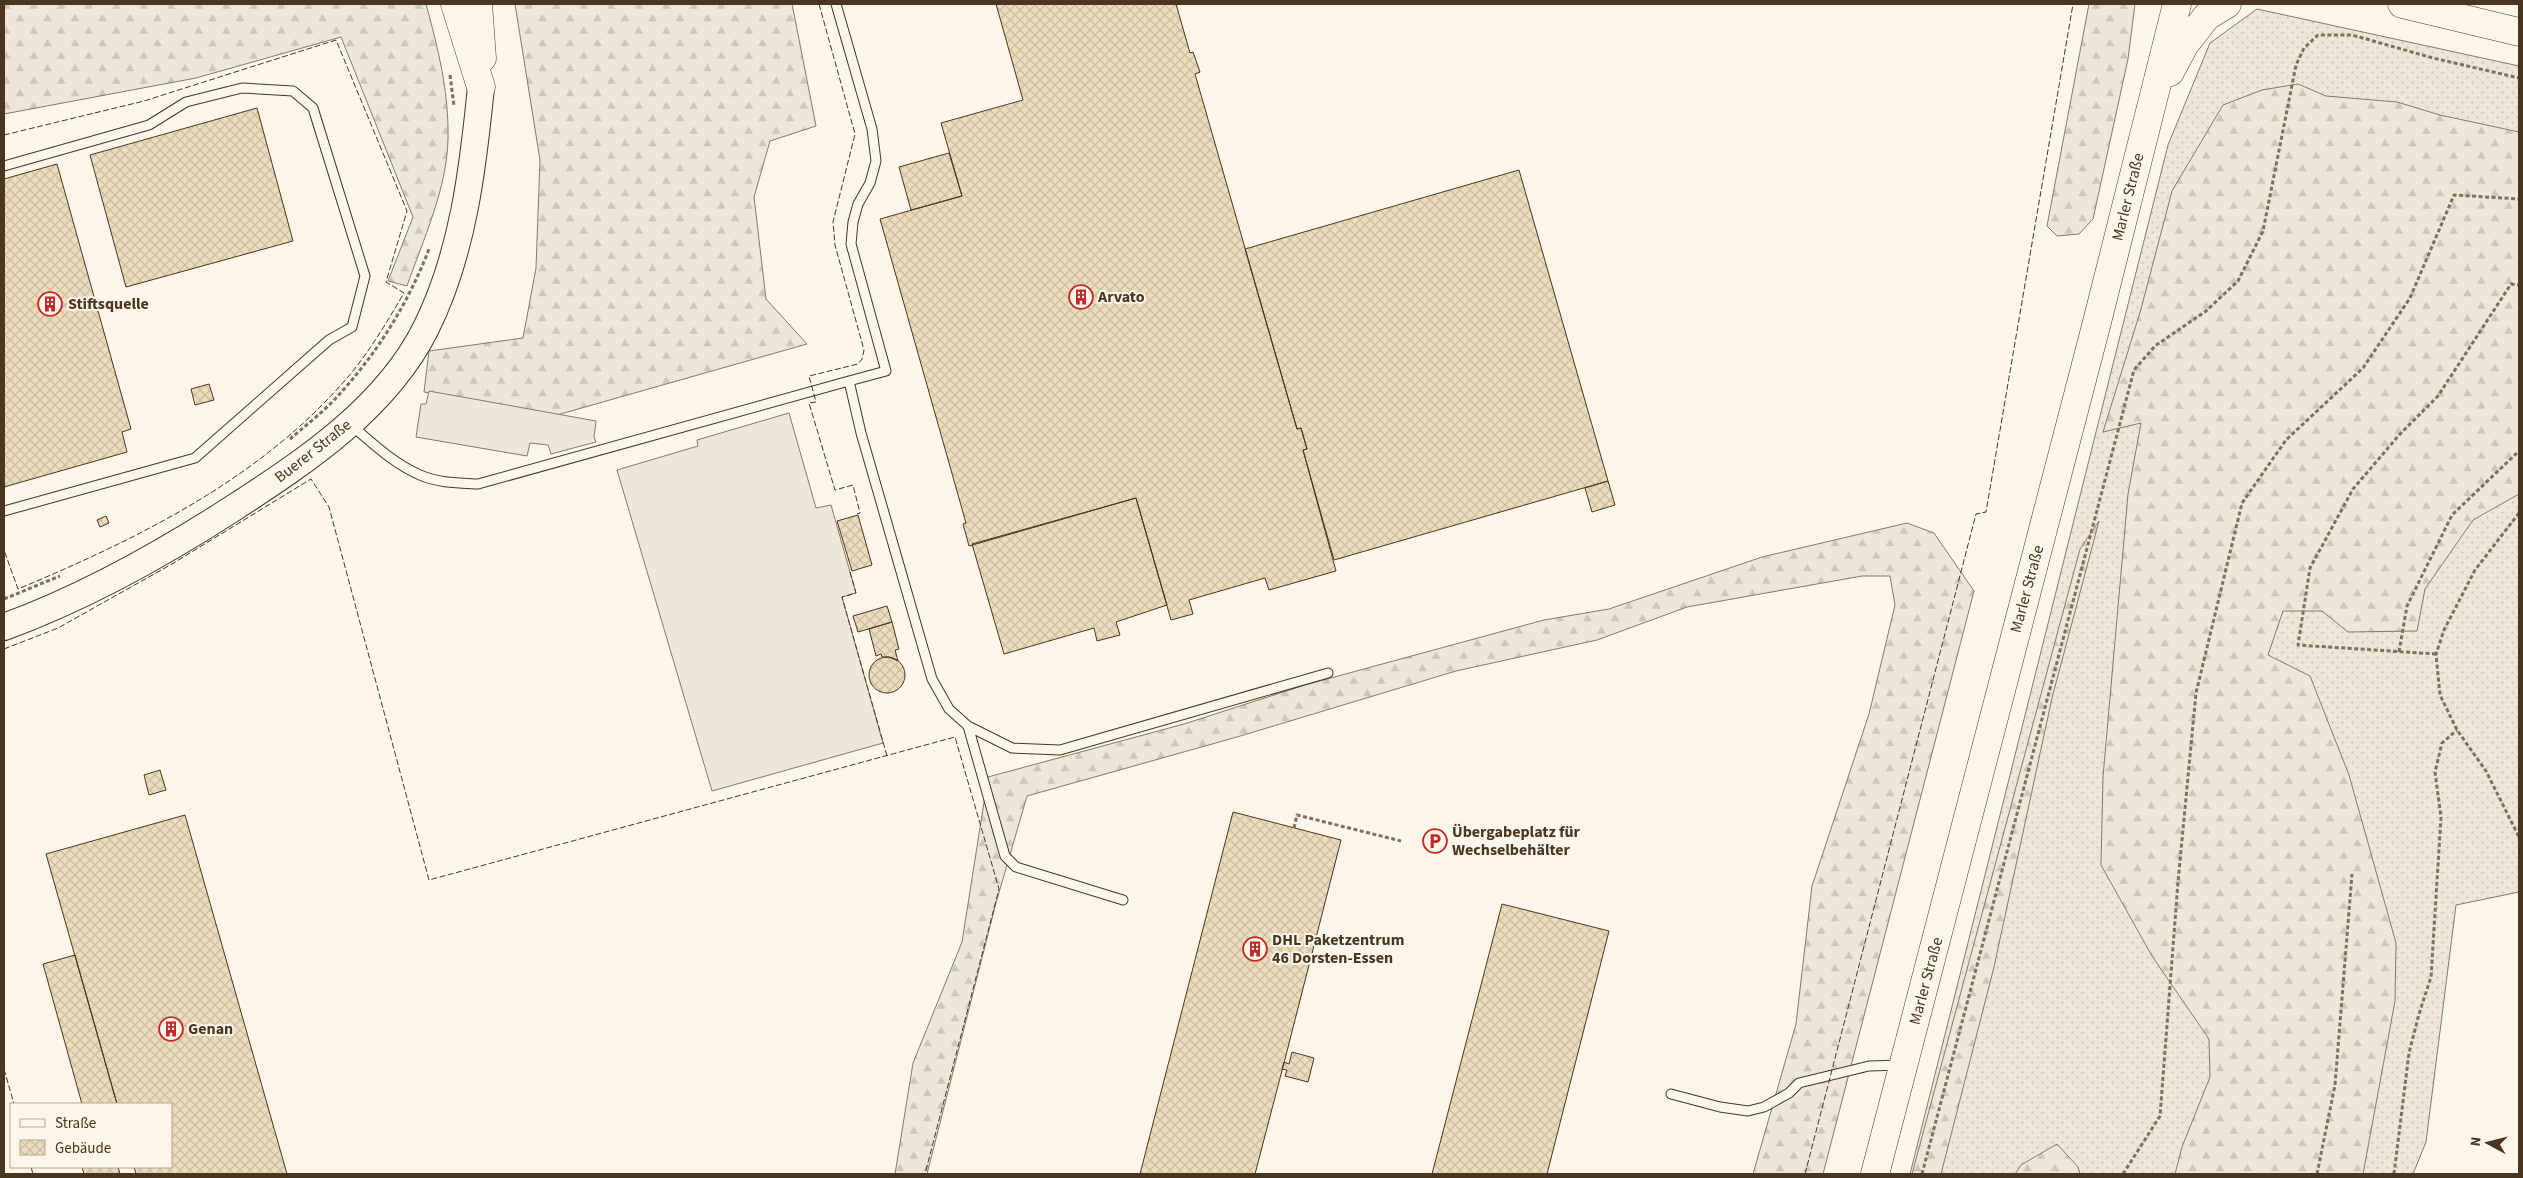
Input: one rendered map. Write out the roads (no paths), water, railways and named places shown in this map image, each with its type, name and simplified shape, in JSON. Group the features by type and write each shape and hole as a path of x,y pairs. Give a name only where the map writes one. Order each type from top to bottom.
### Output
{"main road":[{"path":"455,4 481,87"},
{"path":"478,4 483,48 481,87"},
{"name":"Marler Straße","path":"1875,1174 2153,104 2177,4"},
{"path":"2153,104 2185,44 2207,16 2227,4"},
{"path":"2402,4 2519,32"}],"street":[{"name":"Buerer Straße","path":"4,627 86,594 208,525 275,482 332,441 350,424 408,357 426,329 441,294 469,185 481,87"}],"lane":[{"path":"350,424 394,460 421,476 447,482 478,484 886,371 851,244 856,213 870,182 876,161 872,129 836,4"},
{"path":"4,166 149,125 186,102 242,88 293,92 313,108 365,276 352,327 329,340 195,458 4,511"},
{"path":"849,381 863,443 932,679 949,709 968,726 1012,748 1060,750 1328,673"},
{"path":"968,726 1005,856 1016,867 1123,900"},
{"path":"1672,1094 1720,1107 1748,1111 1764,1107 1789,1093 1799,1083 1869,1066 1904,1065"}],"place":[{"name":"Arvato","path":"1081,297"},
{"name":"Stiftsquelle","path":"50,304"},
{"name":"Übergabeplatz für Wechselbehälter","path":"1435,841"},
{"name":"DHL Paketzentrum 46 Dorsten-Essen","path":"1255,949"},
{"name":"Genan","path":"171,1029"}]}
